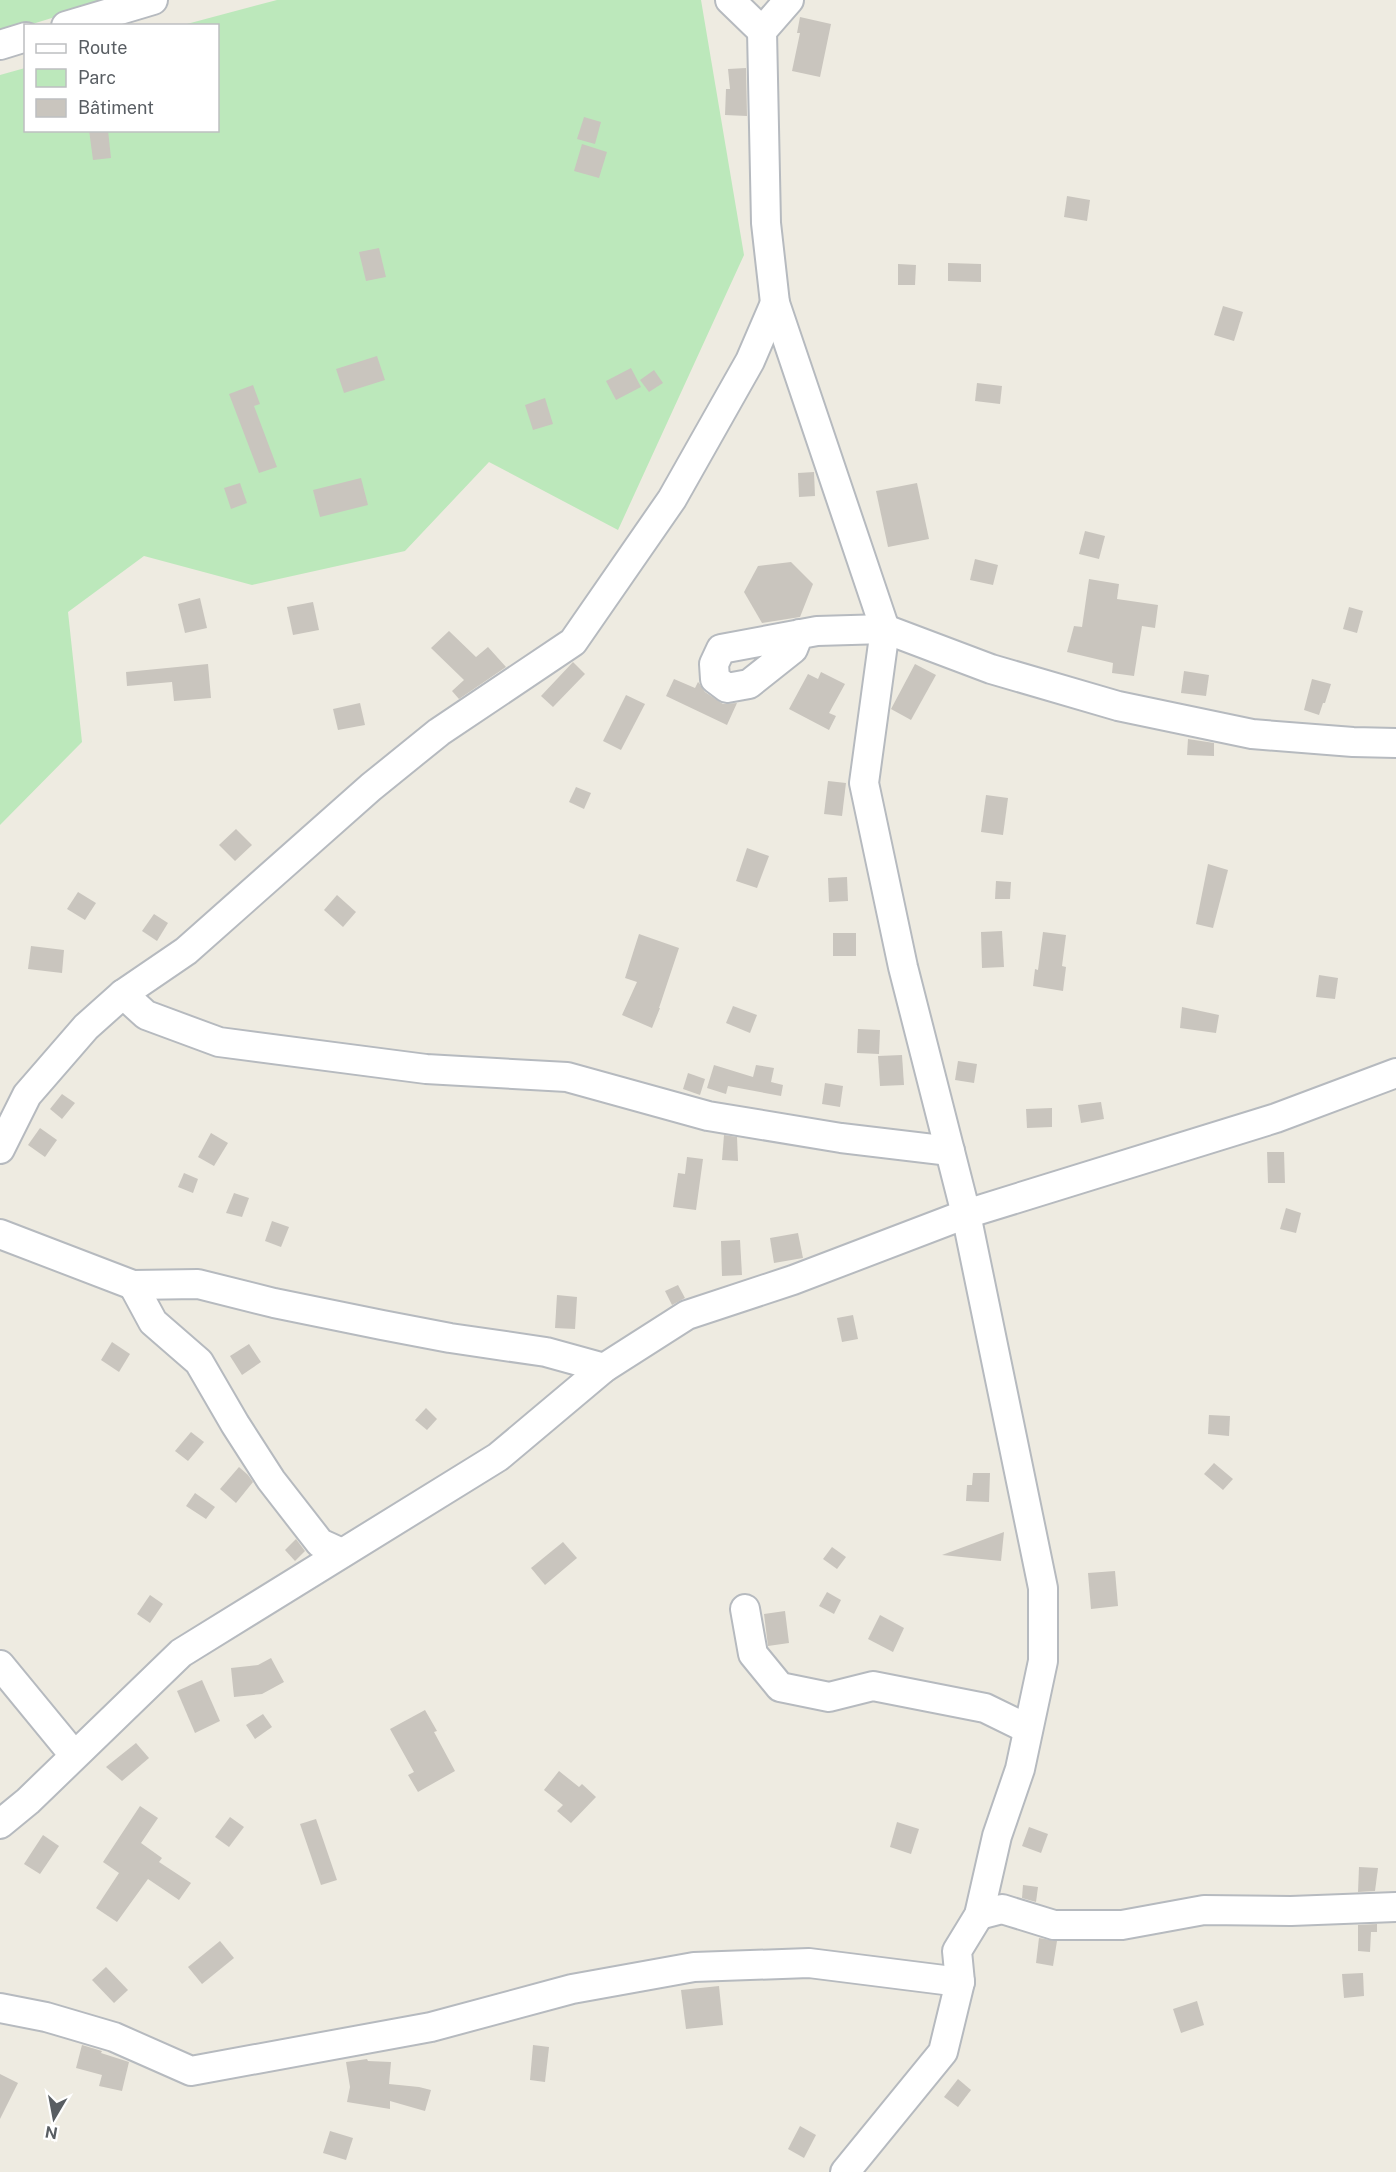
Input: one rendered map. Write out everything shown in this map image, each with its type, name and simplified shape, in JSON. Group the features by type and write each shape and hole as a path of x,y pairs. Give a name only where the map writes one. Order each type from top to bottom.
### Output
{"street":[{"path":"73,24 153,0"},
{"path":"730,0 762,31"},
{"path":"789,0 762,31 766,223 775,303 885,629 864,783 903,966 966,1214 1043,1588 1043,1661 1020,1768 997,1836 979,1915 957,1951 960,1982 943,2052 845,2172"},
{"path":"0,45 24,38"},
{"path":"0,1149 27,1095 86,1027 123,994 186,951 371,787 440,732 573,642 672,499 750,361 775,303"},
{"path":"799,634 818,631 885,629 992,669 1118,706 1252,734 1353,742 1396,742"},
{"path":"123,994 146,1015 219,1042 426,1069 567,1077 708,1116 841,1138 950,1150"},
{"path":"0,1824 28,1801 181,1653 498,1457 604,1368 687,1315 793,1280 966,1214 1276,1118 1396,1073"},
{"path":"0,1234 133,1285 198,1284 274,1303 393,1327 546,1352 604,1368"},
{"path":"133,1285 153,1322 199,1362 271,1480 320,1543 342,1553"},
{"path":"745,1609 753,1654 780,1687 829,1697 873,1686 985,1708 1028,1729"},
{"path":"0,1665 74,1755"},
{"path":"979,1915 1002,1910 1054,1924 1122,1925 1204,1910 1291,1911 1396,1907"},
{"path":"0,2008 46,2017 114,2037 191,2072 431,2027 572,1989 694,1967 809,1963 960,1982"}],"green space":[{"path":"0,0 110,0 32,24 24,24 24,27 0,34"},
{"path":"277,0 701,0 744,255 618,530 489,462 405,551 252,585 144,556 68,612 82,742 0,825 0,75 24,68 24,132 219,132 219,24 187,24"}],"building":[{"path":"800,17 831,24 820,77 792,71 800,33 797,33"},
{"path":"746,68 747,116 725,115 726,89 730,89 728,69"},
{"path":"584,117 601,122 595,144 577,139"},
{"path":"89,132 108,132 111,158 93,160"},
{"path":"582,144 607,152 599,178 574,171"},
{"path":"1067,196 1090,200 1087,221 1064,217"},
{"path":"379,248 386,277 366,281 359,252"},
{"path":"948,263 981,264 981,282 948,281"},
{"path":"898,264 916,265 915,285 898,285"},
{"path":"1223,306 1243,312 1234,341 1214,335"},
{"path":"377,356 385,380 344,393 336,369"},
{"path":"631,368 641,387 616,400 606,381"},
{"path":"654,370 663,383 649,392 640,380"},
{"path":"977,383 1002,386 1000,404 975,401"},
{"path":"253,385 260,404 254,406 277,467 259,473 229,394"},
{"path":"545,398 553,424 533,430 525,405"},
{"path":"814,472 815,496 799,497 798,473"},
{"path":"361,478 368,505 320,517 313,490"},
{"path":"240,483 247,503 231,509 224,488"},
{"path":"917,483 929,539 888,547 876,491"},
{"path":"1085,531 1105,536 1099,559 1079,554"},
{"path":"975,559 998,565 993,585 970,580"},
{"path":"791,562 813,584 800,617 762,623 744,592 758,566"},
{"path":"1089,579 1119,584 1117,599 1158,605 1155,628 1142,626 1134,676 1112,673 1113,663 1067,652 1074,626 1082,627"},
{"path":"200,598 207,628 185,633 178,604"},
{"path":"313,602 319,630 293,635 287,607"},
{"path":"1349,607 1363,611 1357,633 1343,629"},
{"path":"449,631 476,657 488,647 506,667 459,699 452,691 464,680 431,648"},
{"path":"573,662 585,674 553,707 541,696"},
{"path":"208,664 211,698 174,701 172,682 127,686 126,672"},
{"path":"915,664 936,675 911,720 891,709"},
{"path":"1184,671 1209,675 1206,696 1181,693"},
{"path":"821,672 845,684 829,713 836,716 829,730 789,709 808,674 818,679"},
{"path":"674,679 695,688 698,682 705,692 723,704 737,703 727,725 666,696"},
{"path":"1312,679 1331,684 1319,715 1304,710"},
{"path":"626,695 645,704 621,750 603,741"},
{"path":"360,703 365,725 338,730 333,709"},
{"path":"1188,739 1214,743 1214,756 1187,755"},
{"path":"828,781 846,783 842,816 824,814"},
{"path":"576,787 591,793 584,809 569,802"},
{"path":"986,795 1008,798 1003,835 981,832"},
{"path":"236,829 252,845 235,861 219,845"},
{"path":"747,848 769,856 757,888 736,881"},
{"path":"1208,864 1228,870 1213,928 1196,924"},
{"path":"847,877 848,901 829,902 828,878"},
{"path":"996,881 1011,882 1010,899 995,899"},
{"path":"78,892 96,903 85,920 67,909"},
{"path":"337,895 356,912 343,927 324,910"},
{"path":"154,914 168,923 157,941 142,931"},
{"path":"1002,931 1004,967 982,968 981,932"},
{"path":"1043,932 1066,935 1062,966 1066,967 1063,991 1033,986 1035,969 1038,970"},
{"path":"833,933 856,933 856,956 833,956"},
{"path":"639,934 679,948 652,1028 622,1015 637,982 625,978"},
{"path":"31,946 64,950 62,973 28,969"},
{"path":"1319,975 1338,978 1335,999 1316,997"},
{"path":"733,1006 757,1015 750,1033 726,1023"},
{"path":"1182,1007 1219,1015 1216,1033 1180,1028"},
{"path":"858,1029 880,1030 879,1054 857,1053"},
{"path":"902,1055 904,1085 880,1086 878,1056"},
{"path":"958,1061 977,1064 974,1083 955,1080"},
{"path":"714,1065 753,1077 756,1065 774,1068 771,1082 783,1085 781,1096 728,1086 726,1094 707,1088"},
{"path":"688,1073 705,1079 700,1095 683,1089"},
{"path":"825,1083 843,1086 840,1107 822,1104"},
{"path":"62,1094 75,1103 62,1119 50,1109"},
{"path":"1101,1102 1104,1119 1081,1123 1078,1105"},
{"path":"1052,1108 1052,1127 1027,1128 1026,1109"},
{"path":"40,1128 57,1140 45,1157 28,1145"},
{"path":"211,1133 228,1143 214,1166 198,1157"},
{"path":"724,1135 737,1137 738,1161 722,1160"},
{"path":"1267,1152 1284,1152 1285,1183 1268,1183"},
{"path":"687,1157 703,1159 696,1210 673,1207 678,1173 685,1174"},
{"path":"184,1173 198,1179 193,1193 178,1187"},
{"path":"234,1193 249,1198 242,1217 226,1213"},
{"path":"1286,1208 1301,1213 1296,1233 1280,1229"},
{"path":"272,1221 289,1227 281,1247 265,1241"},
{"path":"798,1233 803,1258 774,1263 770,1238"},
{"path":"740,1240 742,1275 722,1276 721,1241"},
{"path":"678,1285 685,1298 672,1305 665,1291"},
{"path":"557,1295 577,1297 575,1329 555,1328"},
{"path":"853,1315 858,1339 842,1342 837,1318"},
{"path":"112,1342 130,1354 119,1372 101,1360"},
{"path":"249,1344 261,1362 242,1375 230,1356"},
{"path":"426,1408 437,1419 427,1430 415,1420"},
{"path":"1209,1415 1230,1416 1229,1436 1208,1434"},
{"path":"191,1432 204,1442 188,1461 175,1451"},
{"path":"1214,1463 1233,1479 1223,1490 1204,1474"},
{"path":"239,1467 253,1482 236,1503 220,1489"},
{"path":"973,1473 990,1473 989,1502 966,1501 967,1485 972,1485"},
{"path":"195,1493 215,1507 206,1519 186,1506"},
{"path":"1004,1532 1001,1561 942,1555"},
{"path":"296,1539 305,1551 295,1561 285,1550"},
{"path":"563,1542 577,1558 545,1585 531,1568"},
{"path":"832,1547 846,1557 837,1569 823,1559"},
{"path":"1115,1571 1118,1606 1091,1609 1088,1573"},
{"path":"827,1592 841,1600 834,1614 819,1606"},
{"path":"150,1595 163,1604 150,1623 137,1614"},
{"path":"785,1611 789,1643 768,1646 764,1614"},
{"path":"880,1615 904,1628 893,1652 868,1639"},
{"path":"271,1658 284,1682 262,1694 234,1697 231,1668 258,1665"},
{"path":"202,1680 220,1721 195,1733 177,1691"},
{"path":"425,1710 455,1771 418,1792 408,1775 414,1772 390,1729"},
{"path":"263,1714 272,1727 255,1739 246,1725"},
{"path":"136,1743 149,1758 122,1781 106,1767"},
{"path":"559,1771 579,1787 582,1784 596,1797 571,1823 557,1811 563,1805 544,1790"},
{"path":"140,1806 158,1818 141,1843 162,1858 159,1862 191,1883 179,1900 148,1879 117,1922 96,1908 119,1873 103,1862"},
{"path":"230,1817 244,1827 229,1847 215,1837"},
{"path":"316,1819 337,1880 321,1885 300,1824"},
{"path":"897,1822 919,1829 911,1854 890,1847"},
{"path":"1029,1827 1048,1834 1041,1853 1022,1846"},
{"path":"43,1835 59,1846 40,1874 24,1864"},
{"path":"1359,1867 1378,1868 1375,1891 1358,1892"},
{"path":"1023,1885 1038,1887 1036,1902 1022,1898"},
{"path":"1377,1924 1377,1932 1371,1932 1370,1952 1358,1951 1358,1925"},
{"path":"1039,1938 1057,1941 1053,1966 1036,1963"},
{"path":"220,1941 234,1958 202,1984 188,1967"},
{"path":"106,1967 128,1990 114,2003 92,1980"},
{"path":"1363,1973 1364,1996 1344,1998 1342,1974"},
{"path":"719,1986 723,2025 686,2029 681,1990"},
{"path":"1197,2001 1204,2025 1181,2033 1173,2009"},
{"path":"82,2045 129,2062 122,2091 99,2086 102,2075 76,2068"},
{"path":"533,2045 549,2047 545,2082 530,2080"},
{"path":"367,2059 368,2061 391,2062 389,2084 431,2090 425,2111 390,2101 390,2109 347,2102 350,2087 346,2062"},
{"path":"0,2074 18,2083 0,2119"},
{"path":"958,2079 971,2090 958,2107 944,2097"},
{"path":"800,2126 816,2135 804,2158 788,2149"},
{"path":"330,2131 353,2138 346,2160 323,2153"}]}
